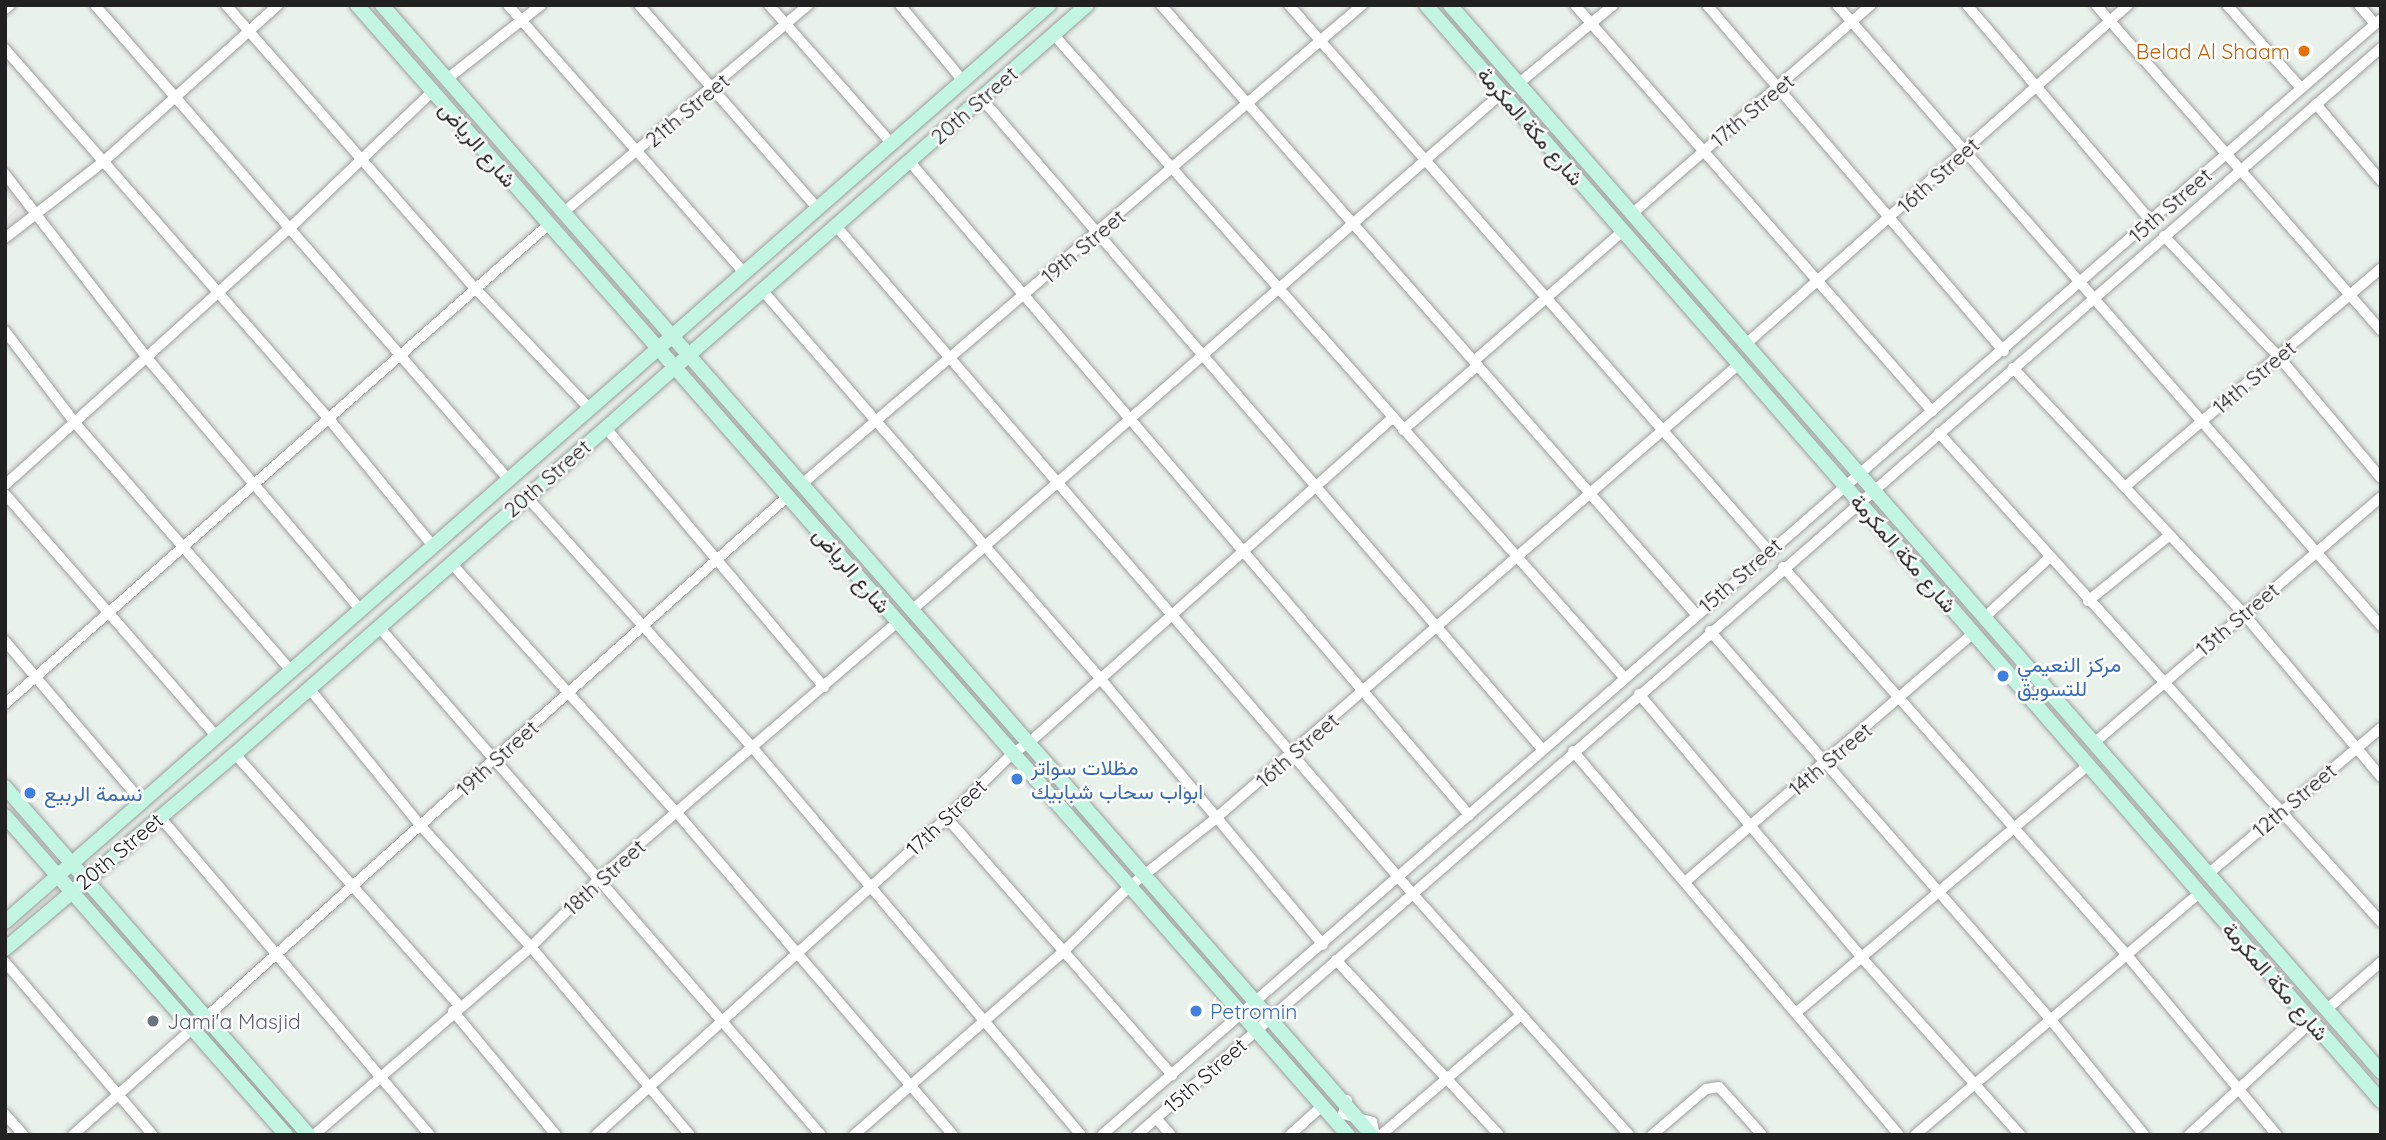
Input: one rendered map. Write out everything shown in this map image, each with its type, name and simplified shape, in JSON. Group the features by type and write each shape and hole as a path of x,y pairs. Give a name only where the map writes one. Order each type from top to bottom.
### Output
{"main road":[{"name":"شارع الرياض","path":"357,5 1348,1135"},
{"name":"شارع الرياض","path":"382,5 1030,743 1253,1003 1373,1135"},
{"name":"20th Street","path":"5,949 235,754 1087,5"},
{"name":"شارع مكة المكرمة","path":"1426,5 2381,1101"},
{"name":"شارع مكة المكرمة","path":"1450,5 2381,1072"},
{"name":"20th Street","path":"5,922 964,82 1041,8"},
{"path":"5,787 86,878 286,1135"},
{"path":"5,816 71,891 311,1135"}],"street":[{"path":"5,9 10,5"},
{"path":"95,5 402,354 509,480"},
{"path":"226,5 475,288 590,409"},
{"path":"5,238 103,162 278,5"},
{"path":"508,5 744,273"},
{"path":"447,79 541,5"},
{"path":"639,5 818,209"},
{"path":"769,5 892,144"},
{"name":"21th Street","path":"564,212 788,26 808,5"},
{"path":"900,5 964,82"},
{"path":"1161,5 1695,613"},
{"path":"1289,5 1768,550"},
{"name":"19th Street","path":"802,484 1249,105 1362,5"},
{"path":"1575,5 1932,411"},
{"path":"1518,84 1613,5"},
{"path":"1707,5 2004,351"},
{"path":"1837,5 2091,300 2381,626"},
{"name":"17th Street","path":"1632,214 1871,5"},
{"path":"1967,5 2038,84 2151,221"},
{"path":"2096,5 2381,330"},
{"name":"16th Street","path":"1746,344 1820,284 2128,5"},
{"path":"2227,5 2300,87"},
{"path":"2359,5 2378,21"},
{"name":"15th Street","path":"1102,1135 1323,945 1695,613 2004,351 2227,155 2300,87 2378,21"},
{"path":"1054,35 1623,676"},
{"name":"15th Street","path":"1137,1135 1858,501 2381,48"},
{"path":"5,49 328,419 433,546"},
{"path":"5,485 291,228 432,92"},
{"path":"912,610 1502,93"},
{"path":"982,99 1205,353 1542,749"},
{"path":"2316,104 2381,181"},
{"path":"910,162 1133,418 1469,815"},
{"path":"5,174 37,211 147,358 256,483 361,610"},
{"path":"5,704 549,224"},
{"path":"836,226 1173,612 1412,893 1629,1135"},
{"path":"1403,430 1623,231"},
{"path":"2164,236 2279,357 2381,478"},
{"name":"14th Street","path":"2126,486 2381,268"},
{"path":"761,290 1099,677 1323,945"},
{"path":"5,331 75,423 291,671"},
{"name":"16th Street","path":"854,1135 1065,950 1130,886 1292,754 1665,433 1739,364"},
{"path":"2013,368 2243,612 2381,777"},
{"name":"17th Street","path":"596,1135 947,818 1013,753 1030,743 1099,677 1392,418"},
{"path":"606,427 824,687"},
{"path":"1938,433 2381,922"},
{"path":"5,494 216,736"},
{"path":"526,496 753,748 1081,1135"},
{"name":"19th Street","path":"73,1135 788,496"},
{"name":"13th Street","path":"2094,743 2243,612 2381,497"},
{"path":"2088,601 2170,535"},
{"path":"1985,617 2050,557"},
{"path":"451,563 677,813 953,1135"},
{"path":"1783,567 2014,831 2126,954 2277,1135"},
{"name":"18th Street","path":"311,1135 456,1008 531,947 601,877 897,622"},
{"path":"379,627 601,877 821,1135"},
{"path":"1710,631 2051,1020 2144,1135"},
{"name":"14th Street","path":"1685,882 1899,700 1973,633"},
{"path":"5,641 142,802"},
{"path":"309,688 420,825 531,947 648,1089 690,1135"},
{"path":"1639,694 1862,958 2020,1135"},
{"name":"12th Street","path":"2208,874 2381,728"},
{"path":"1573,751 1899,1135"},
{"path":"235,754 456,1008 556,1135"},
{"path":"1797,1012 2014,831 2088,765"},
{"path":"160,817 430,1135"},
{"path":"947,818 1172,1075"},
{"path":"1915,1135 2199,893"},
{"path":"1336,960 1499,1135"},
{"path":"5,962 153,1135"},
{"path":"2326,1010 2381,962"},
{"path":"1381,1135 1448,1081 1521,1015"},
{"path":"2189,1135 2311,1022"},
{"path":"1652,1135 1706,1089 1719,1087 1762,1135"},
{"path":"1290,1135 1322,1106"},
{"path":"5,1114 23,1135"},
{"path":"1156,1118 1171,1135"}],"shaded area":[{"path":"5,180 30,208 5,230 5,219 17,208 5,193"}],"place":[{"name":"Belad Al Shaam","path":"2304,51"},
{"name":"مركز النعيمي للتسويق","path":"2003,676"},
{"name":"مظلات سواتر ابواب سحاب شبابيك","path":"1017,779"},
{"name":"نسمة الربيع","path":"30,793"},
{"name":"Petromin","path":"1196,1011"},
{"name":"Jami'a Masjid","path":"153,1021"}]}
